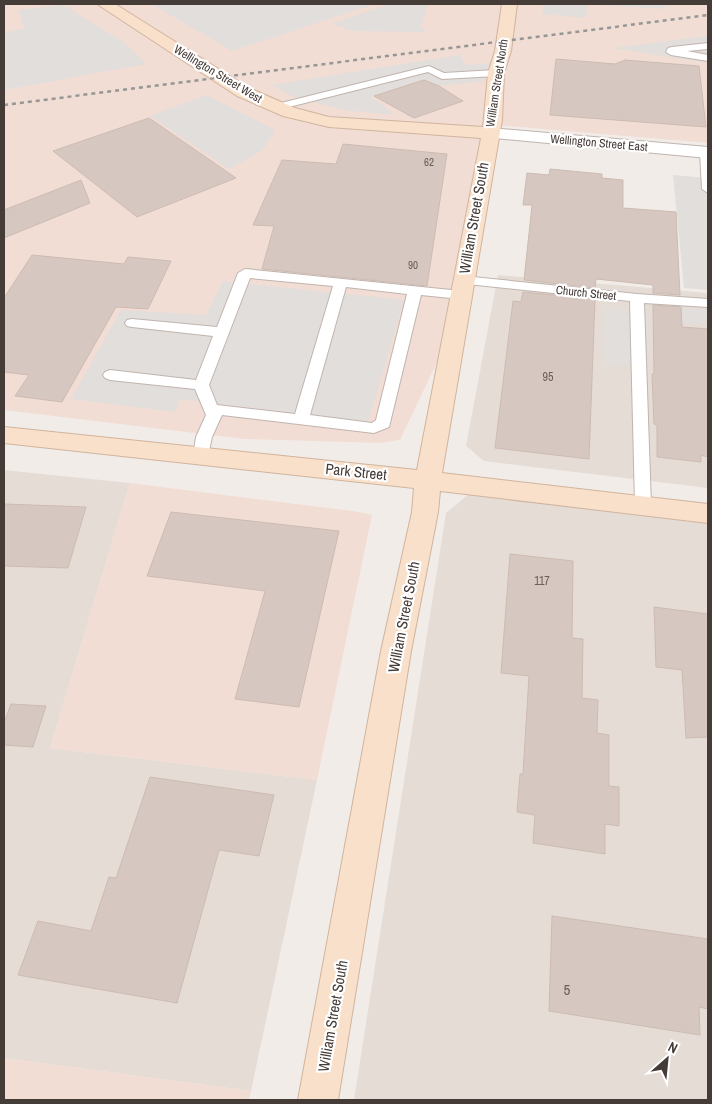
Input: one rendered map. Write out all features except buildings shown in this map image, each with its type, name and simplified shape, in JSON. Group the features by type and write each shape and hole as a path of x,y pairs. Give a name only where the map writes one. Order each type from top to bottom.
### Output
{"street":[{"name":"Wellington Street West","path":"105,4 244,92 277,108 329,122 490,134"},
{"name":"William Street North","path":"490,134 496,73 503,51 510,4"},
{"name":"Wellington Street East","path":"490,134 707,153"},
{"name":"William Street South","path":"318,1100 396,651 425,512 428,480 490,134"},
{"name":"Park Street","path":"4,434 428,480 708,513"}],"lane":[{"path":"708,46 672,50 671,52 708,58"},
{"path":"277,108 429,69 442,76 496,73"},
{"path":"707,153 708,189"},
{"name":"Church Street","path":"221,332 244,273 415,290 462,288 708,302"},
{"path":"301,419 340,284"},
{"path":"212,410 374,428 383,423 415,290"},
{"path":"637,298 643,505"},
{"path":"132,323 221,332 201,385 214,415 204,437 202,456"},
{"path":"110,375 201,385"}],"shaded area":[{"path":"4,4 708,4 708,143 483,124 437,362 400,440 380,443 244,439 4,410"},
{"path":"152,4 374,4 232,51"},
{"path":"389,4 428,4 420,28 427,32 353,31 331,24"},
{"path":"544,4 588,4 586,18 542,14"},
{"path":"588,4 665,4 666,9"},
{"path":"63,5 125,43 146,64 4,90 4,33 25,28 18,10"},
{"path":"708,36 708,63 613,48"},
{"path":"460,55 466,65 490,63 484,81 439,86 424,80 371,97 395,115 343,110 292,96 271,85"},
{"path":"206,95 275,130 263,150 229,169 150,116"},
{"path":"673,175 708,178 708,290 684,288"},
{"path":"498,275 708,293 708,488 484,461 466,446"},
{"path":"223,281 404,300 368,422 180,399 175,412 71,399 121,310 206,315"},
{"path":"668,306 708,310 708,325 670,321"},
{"path":"603,308 647,314 648,367 603,364"},
{"path":"4,470 130,483 50,748 317,780 251,1091 4,1058"},
{"path":"130,483 372,515 317,780 50,748"},
{"path":"469,494 708,521 708,1100 354,1100 446,513"},
{"path":"4,1058 251,1091 249,1100 4,1100"}],"railway":[{"path":"4,105 708,15"}]}
